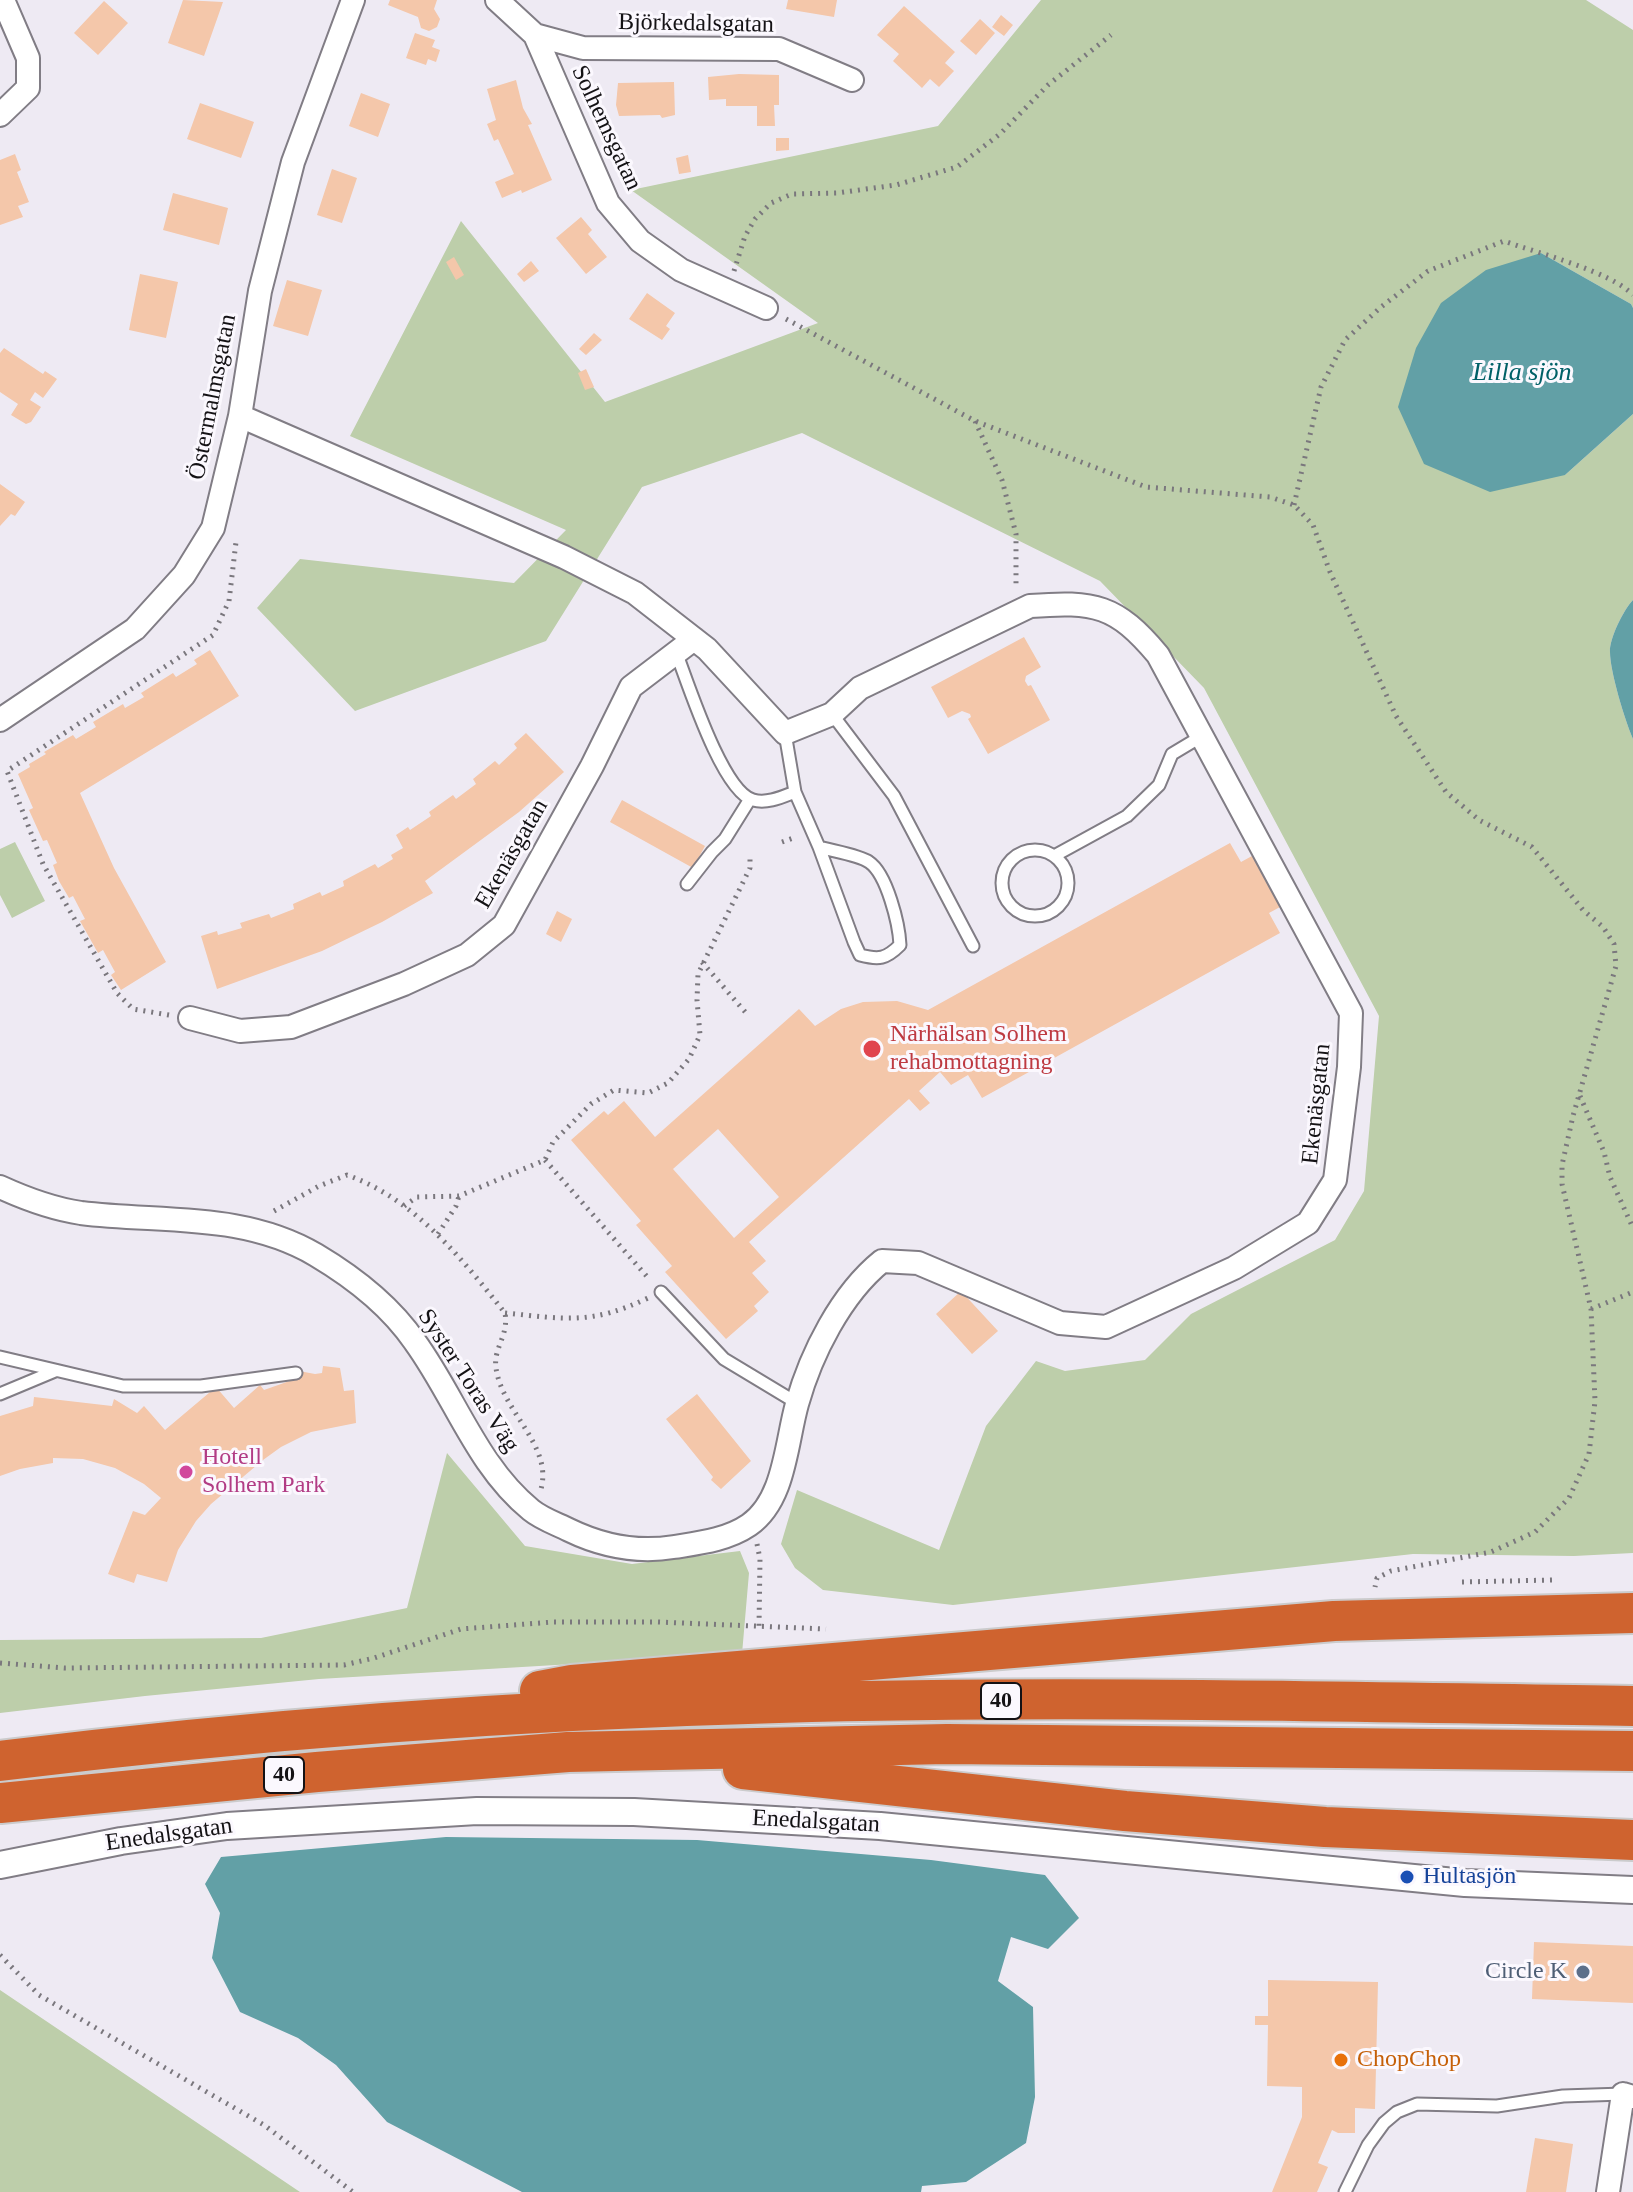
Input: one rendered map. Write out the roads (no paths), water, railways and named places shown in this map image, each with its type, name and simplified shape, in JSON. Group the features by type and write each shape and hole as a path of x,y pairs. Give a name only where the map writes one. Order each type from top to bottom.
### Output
{"highway":[{"path":"369,1724 572,1685 1334,1621 1633,1613"},
{"name":"40","path":"0,1761 369,1724 778,1703 1015,1700 1633,1706"},
{"name":"40","path":"0,1803 317,1772 568,1752 947,1744 1633,1751"},
{"path":"568,1752 1125,1811 1325,1827 1633,1840"}],"street":[{"path":"0,115 28,88 28,58 3,0"},
{"name":"Östermalmsgatan","path":"0,720 135,629 184,575 213,528 240,416 260,291 293,162 353,0"},
{"name":"Solhemsgatan","path":"497,0 535,35 608,203 640,241 681,270 766,308"},
{"name":"Björkedalsgatan","path":"535,35 583,48 779,49 852,80"},
{"path":"240,416 564,557 635,593 685,645 785,733"},
{"name":"Ekenäsgatan","path":"785,733 832,714 860,688 1030,606 1086,606 1117,614 1139,632 1158,655 1351,1013 1349,1067 1335,1180 1308,1223 1234,1268 1106,1327 1060,1323 918,1263"},
{"name":"Ekenäsgatan","path":"190,1018 240,1031 291,1027 404,984 467,955 504,925 592,766 631,687 685,645"},
{"name":"Syster Toras Väg","path":"0,1187 78,1213 188,1219 250,1228 280,1237 317,1255 396,1317 417,1344 490,1466 533,1512 608,1546 655,1550 725,1537 747,1526 766,1507 776,1489 797,1403 816,1349 863,1276 882,1261 918,1263"},
{"name":"Enedalsgatan","path":"0,1865 121,1841 227,1826 477,1811 634,1812 880,1826 1450,1881 1633,1890"},
{"path":"1608,2192 1628,2095"}],"lane":[{"path":"685,645 720,763 736,789 750,799 765,801 795,792"},
{"path":"832,714 894,796 973,946"},
{"path":"785,733 795,792 860,955 875,959 888,957 900,945 899,928 882,878 869,862 819,847"},
{"path":"1054,856 1127,816 1159,785 1172,754 1202,736"},
{"path":"687,884 725,839 750,799"},
{"path":"1033,850 1054,856 1066,873 1068,884 1061,903 1053,910 1033,916 1013,908 1006,900 1002,878 1012,858 1033,850"},
{"path":"661,1292 724,1359 797,1403"},
{"path":"0,1357 123,1386 201,1386 296,1373"},
{"path":"0,1394 56,1370"},
{"path":"1345,2192 1368,2145 1384,2123 1397,2112 1417,2104 1497,2106 1563,2096 1628,2095"}],"water":[{"name":"Lilla sjön","path":"1541,253 1631,304 1633,414 1565,475 1490,492 1424,464 1398,407 1416,348 1441,303 1486,270"},
{"path":"1633,600 1633,739 1615,683 1610,652 1618,624"},
{"path":"446,1837 697,1840 931,1860 1045,1875 1079,1918 1048,1949 1011,1937 998,1981 1033,2007 1035,2097 1026,2143 966,2182 922,2186 921,2192 522,2192 387,2122 336,2065 298,2038 240,2012 212,1958 220,1913 205,1884 221,1857"}],"place":[{"name":"Närhälsan Solhem rehabmottagning","path":"872,1049"},
{"name":"Hotell Solhem Park","path":"186,1472"},
{"name":"Hultasjön","path":"1407,1877"},
{"name":"Circle K","path":"1583,1972"},
{"name":"ChopChop","path":"1341,2060"}]}
